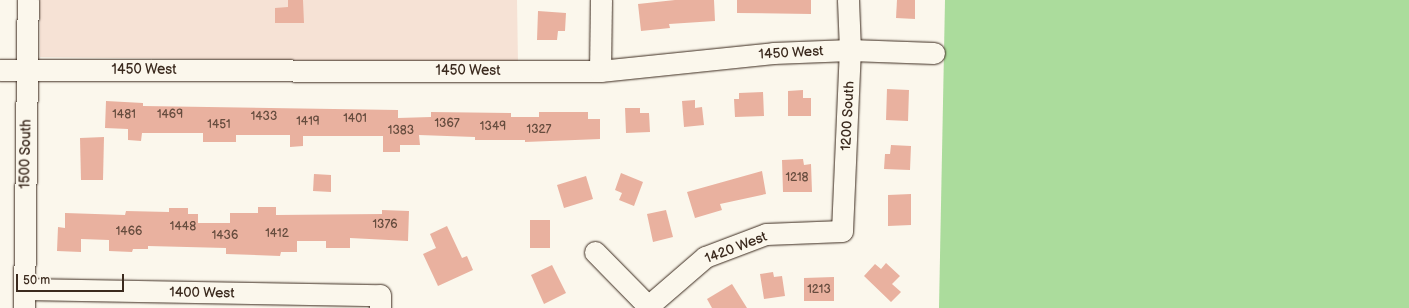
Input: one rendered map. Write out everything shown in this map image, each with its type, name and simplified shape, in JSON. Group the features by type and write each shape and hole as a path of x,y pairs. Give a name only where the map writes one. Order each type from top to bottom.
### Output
{"street":[{"name":"1500 South","path":"24,298 28,0"},
{"path":"600,71 601,0"},
{"name":"1200 South","path":"842,231 850,50 848,0"},
{"name":"1450 West","path":"0,70 600,71 773,53 850,50 934,53"},
{"name":"1420 West","path":"596,252 646,306 705,257 759,236 766,234 842,231"},
{"name":"1400 West","path":"24,298 380,302"}],"shaded area":[{"path":"40,0 517,0 518,63 40,57"}],"green space":[{"path":"945,0 1409,0 1409,308 939,308"}],"building":[{"path":"288,0 303,0 304,23 275,23 275,8 288,7"},
{"path":"675,0 714,0 715,21 669,24 670,28 641,31 638,4"},
{"path":"737,0 811,0 811,14 737,13"},
{"path":"897,0 915,0 915,19 896,18"},
{"path":"538,11 566,13 565,31 558,31 557,40 537,40"},
{"path":"887,89 909,90 908,121 886,120"},
{"path":"803,90 803,98 811,98 811,116 788,116 788,91"},
{"path":"763,92 764,116 735,117 734,99 739,99 739,93"},
{"path":"695,100 695,108 702,107 704,125 684,127 682,101"},
{"path":"106,101 143,103 143,106 398,110 398,118 431,117 431,112 511,113 511,117 539,117 539,112 588,112 588,119 600,119 600,139 525,142 525,140 475,140 475,137 419,135 420,145 400,145 400,152 383,152 383,136 303,136 303,146 290,147 290,135 236,135 236,142 203,142 203,133 142,133 141,141 128,140 128,129 105,128"},
{"path":"625,108 640,108 640,113 649,113 650,132 626,133"},
{"path":"104,137 103,180 81,180 80,138"},
{"path":"891,145 911,146 910,170 884,169 885,154 890,154"},
{"path":"803,159 804,165 811,164 812,192 783,192 782,160"},
{"path":"762,171 766,194 720,204 722,210 695,218 687,192"},
{"path":"621,173 643,182 634,206 619,200 622,193 615,190"},
{"path":"314,174 331,175 331,192 313,191"},
{"path":"586,176 593,199 564,208 557,185"},
{"path":"911,194 911,225 888,226 888,195"},
{"path":"258,207 276,207 276,215 382,214 382,210 409,211 408,241 350,238 350,248 326,248 326,241 297,241 297,252 281,252 280,256 226,254 226,248 148,246 148,249 133,249 132,252 109,251 109,240 81,239 81,252 57,251 58,227 65,228 65,213 125,215 126,211 169,212 169,208 188,208 188,214 198,214 198,223 230,223 230,213 258,213"},
{"path":"666,210 673,237 653,242 647,214"},
{"path":"530,220 550,220 550,248 530,248"},
{"path":"447,226 462,258 467,256 473,270 438,286 423,254 436,248 430,234"},
{"path":"886,263 900,276 892,284 901,292 891,302 864,276 875,264 881,269"},
{"path":"552,265 566,293 544,304 531,275"},
{"path":"773,272 774,277 782,276 785,296 764,299 760,274"},
{"path":"834,277 834,301 804,301 804,278"},
{"path":"732,284 747,308 712,308 707,299"}]}
